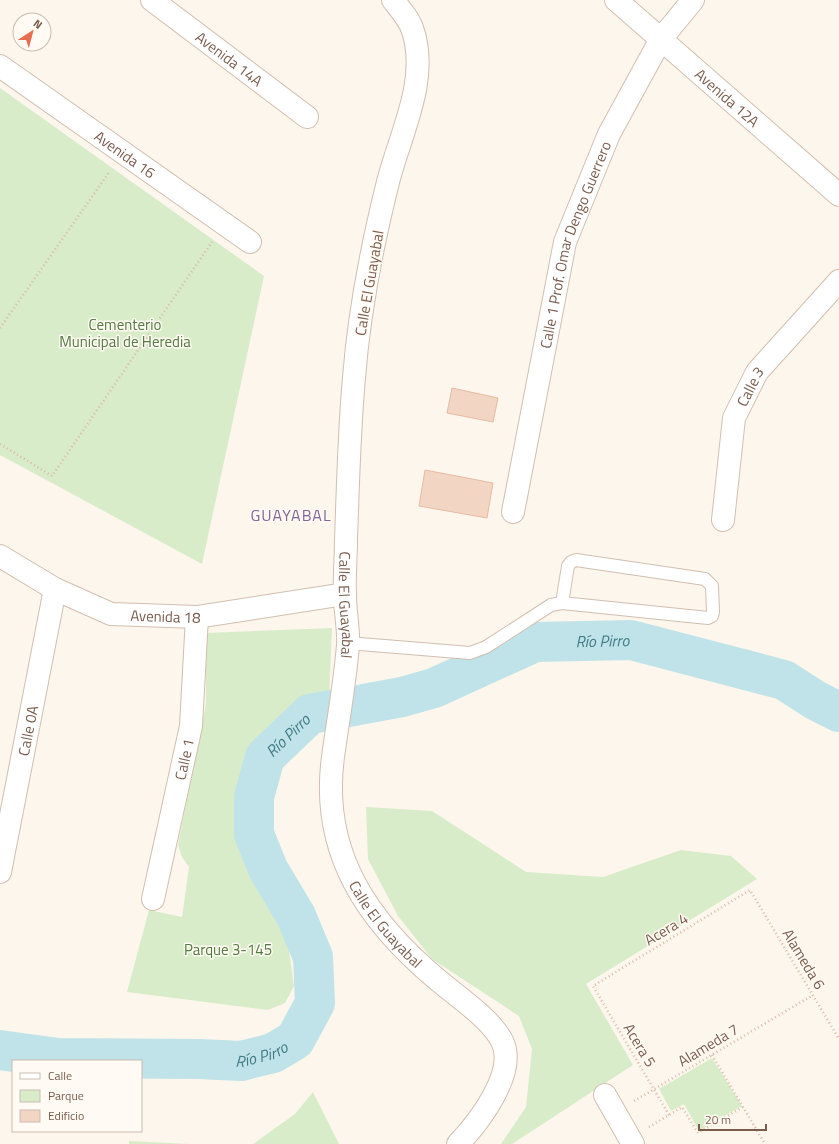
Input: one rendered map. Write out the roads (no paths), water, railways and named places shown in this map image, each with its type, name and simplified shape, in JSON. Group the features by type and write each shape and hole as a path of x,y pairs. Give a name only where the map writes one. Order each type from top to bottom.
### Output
{"street":[{"name":"Avenida 14A","path":"152,0 307,117"},
{"name":"Calle El Guayabal","path":"393,0 413,28 417,48 417,76 410,110 388,181 367,279 354,377 345,594 348,643 330,780 333,829 349,873 366,904 389,934 432,976 488,1023 502,1040 505,1051 502,1079 475,1126 458,1144"},
{"name":"Avenida 12A","path":"616,0 839,195"},
{"name":"Calle 1 Prof. Omar Dengo Guerrero","path":"513,512 565,242 609,134 661,39 693,0"},
{"name":"Avenida 16","path":"0,66 250,242"},
{"name":"Calle 3","path":"723,520 734,418 757,372 839,281"},
{"name":"Avenida 18","path":"0,556 55,589 111,614 197,617 345,594"},
{"name":"Calle 0A","path":"0,872 55,589"},
{"name":"Calle 1","path":"153,899 191,726 197,617"},
{"path":"610,1104 633,1144"}],"lane":[{"path":"348,643 470,653 482,649 551,605 562,603 708,618 712,616 713,612 712,586 705,579 576,560 571,562 568,566 562,603"}],"waterway":[{"name":"Río Pirro","path":"0,1050 58,1058 199,1059 241,1061 273,1053 295,1040 315,1003 313,957 296,916 268,869 254,834 254,797 265,757 310,714 402,697 434,688 535,642 631,640 784,680 815,700 839,712"}],"district":[{"name":"GUAYABAL","path":"291,515"}],"park label":[{"name":"Cementerio Municipal de Heredia","path":"125,332"},
{"name":"Parque 3-145","path":"228,949"}]}
